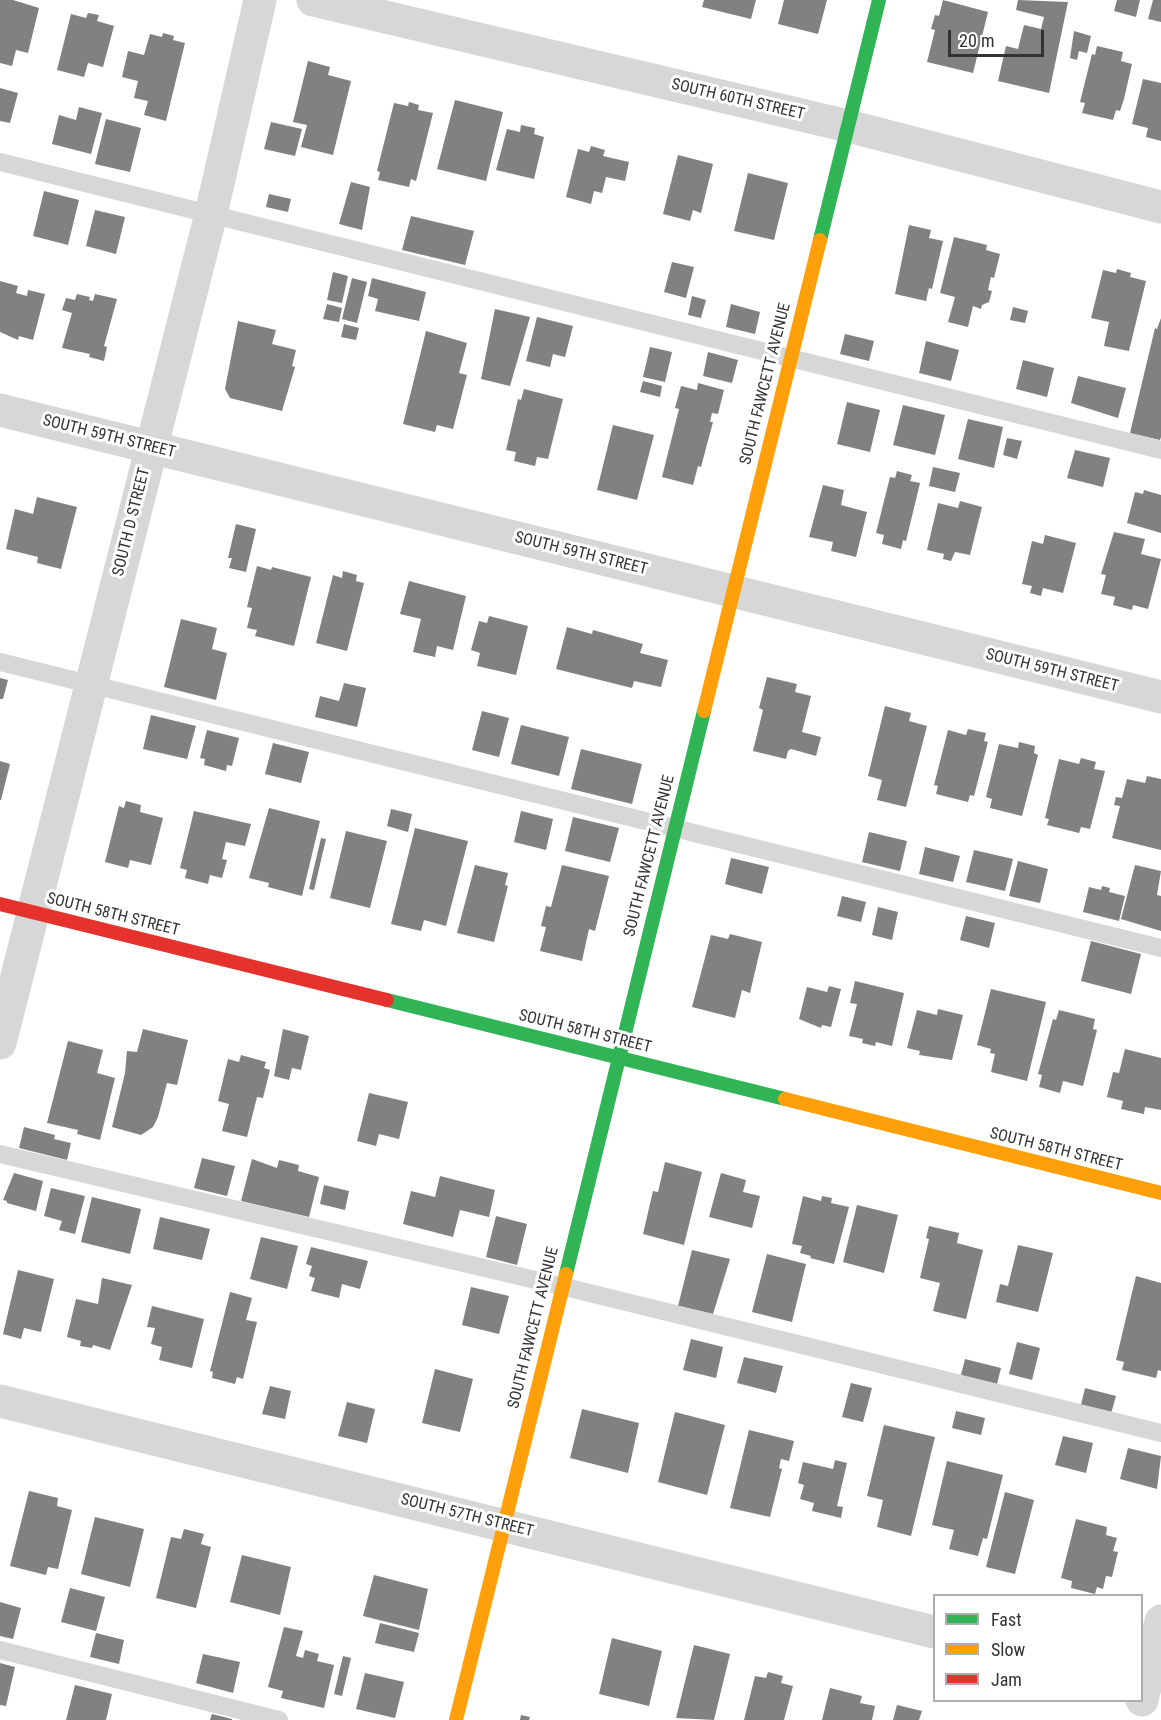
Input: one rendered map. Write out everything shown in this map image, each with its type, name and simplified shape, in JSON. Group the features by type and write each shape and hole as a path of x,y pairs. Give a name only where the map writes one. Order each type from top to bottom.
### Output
{"street":[{"name":"SOUTH D STREET","path":"0,1043 211,214 260,0"},
{"name":"SOUTH 60TH STREET","path":"313,0 849,126 1161,207"},
{"name":"SOUTH FAWCETT AVENUE","path":"456,1720 789,357 879,0"},
{"name":"SOUTH 59TH STREET","path":"0,410 1161,698"},
{"name":"SOUTH 58TH STREET","path":"0,904 1161,1193"},
{"name":"SOUTH 57TH STREET","path":"0,1401 933,1632"},
{"path":"1146,1691 1161,1621"},
{"path":"1137,1720 1143,1702"}],"lane":[{"path":"0,162 1161,450"},
{"path":"0,662 675,826 1161,948"},
{"path":"0,1154 561,1286 1161,1433"},
{"path":"0,1650 279,1720"}],"building":[{"path":"0,0 13,0 39,8 28,53 16,50 12,66 0,63"},
{"path":"704,0 756,0 751,19 702,7"},
{"path":"784,0 827,0 818,34 778,24"},
{"path":"943,0 988,12 973,73 927,62 935,30 931,29 935,15 939,16"},
{"path":"1018,0 1068,2 1049,93 998,81 1006,46 1018,49 1024,25 1041,29 1044,17 1016,10"},
{"path":"1117,0 1140,0 1136,17 1114,11"},
{"path":"1153,0 1161,0 1161,22 1148,19"},
{"path":"88,13 99,15 97,21 114,26 103,67 88,63 84,77 57,70 71,14 86,18"},
{"path":"1074,31 1091,36 1087,53 1079,51 1077,60 1070,58"},
{"path":"163,33 174,36 173,40 185,43 166,121 144,115 148,101 134,98 138,81 122,77 128,51 144,55 150,34 162,37"},
{"path":"1097,46 1123,52 1121,61 1132,64 1120,111 1116,110 1113,120 1082,113 1085,103 1080,102 1092,54 1095,55"},
{"path":"308,61 330,67 328,75 351,81 333,155 301,147 307,125 293,122"},
{"path":"1143,79 1161,83 1161,141 1146,137 1148,128 1132,124"},
{"path":"0,88 18,93 10,123 0,121"},
{"path":"455,100 503,112 486,181 437,169"},
{"path":"409,102 419,105 418,110 433,113 416,181 411,179 409,187 378,180 380,172 377,171 394,103 408,106"},
{"path":"79,107 102,113 91,154 52,144 59,115 76,120"},
{"path":"106,119 141,128 130,172 95,164"},
{"path":"271,122 302,129 295,156 264,149"},
{"path":"521,125 535,128 534,134 544,137 534,179 496,170 507,129 520,132"},
{"path":"591,146 605,150 603,156 629,162 625,181 606,177 602,193 594,191 591,204 566,197 578,149 589,152"},
{"path":"678,155 713,164 701,213 693,210 690,221 663,214"},
{"path":"748,173 788,183 774,240 734,231"},
{"path":"351,182 370,187 362,230 339,224"},
{"path":"44,191 79,200 68,245 33,236"},
{"path":"269,194 291,199 288,212 266,207"},
{"path":"95,210 125,217 116,254 86,246"},
{"path":"411,216 474,231 465,265 402,250"},
{"path":"909,225 931,230 929,238 943,241 932,289 929,288 926,301 895,294"},
{"path":"954,237 987,245 986,250 1000,254 994,278 991,277 988,290 992,291 989,302 982,305 981,309 973,306 968,327 948,322 955,297 940,293"},
{"path":"672,262 694,267 686,298 664,292"},
{"path":"1117,269 1131,273 1130,277 1146,281 1129,351 1104,346 1109,322 1091,318 1103,270 1116,273"},
{"path":"333,272 348,276 342,303 327,300"},
{"path":"352,278 367,282 357,323 342,319"},
{"path":"372,278 426,292 419,321 375,311 378,299 368,296"},
{"path":"0,281 18,286 16,293 27,296 28,290 45,294 33,340 19,336 18,340 0,332"},
{"path":"77,294 90,297 89,300 93,301 95,294 117,299 104,346 107,347 104,361 89,357 90,354 62,348 72,313 62,310 66,298 75,300"},
{"path":"692,296 706,300 701,318 688,315"},
{"path":"327,304 342,308 339,322 323,319"},
{"path":"731,304 760,312 755,334 726,327"},
{"path":"1013,307 1028,311 1025,323 1010,320"},
{"path":"495,309 530,317 510,386 481,379"},
{"path":"537,317 573,326 565,357 553,354 550,367 526,361"},
{"path":"1161,318 1160,440 1130,433 1155,328 1157,329"},
{"path":"238,321 276,330 272,344 296,350 292,366 295,367 282,411 230,398 225,389"},
{"path":"344,324 359,328 356,340 341,337"},
{"path":"426,331 467,343 459,373 467,375 453,429 437,425 435,432 403,424"},
{"path":"845,334 874,341 869,361 840,354"},
{"path":"926,341 959,350 951,381 919,373"},
{"path":"650,347 672,352 665,382 643,377"},
{"path":"708,352 738,360 732,383 703,376"},
{"path":"1023,360 1054,368 1047,397 1016,389"},
{"path":"1078,376 1126,388 1118,418 1071,403"},
{"path":"643,381 662,386 660,397 640,392"},
{"path":"698,383 724,390 718,414 712,413 710,422 713,422 701,467 698,466 693,485 662,477 679,409 675,408 681,386 697,390"},
{"path":"524,389 563,399 548,459 537,457 535,466 514,461 516,452 506,450 518,399 521,400"},
{"path":"847,402 880,410 870,452 837,444"},
{"path":"903,405 945,415 935,455 893,445"},
{"path":"968,419 1003,427 994,468 958,459"},
{"path":"613,425 654,435 637,500 597,490"},
{"path":"1007,438 1022,441 1017,459 1003,455"},
{"path":"1075,450 1110,458 1103,487 1067,478"},
{"path":"933,467 960,473 955,492 929,486"},
{"path":"897,471 912,475 910,481 920,483 906,541 903,540 901,549 882,544 884,535 876,533 890,477 895,478"},
{"path":"823,485 844,490 841,505 867,512 856,557 831,551 833,542 809,537"},
{"path":"1144,490 1161,495 1161,533 1127,523 1135,492 1143,494"},
{"path":"37,497 77,507 61,569 37,563 38,557 6,549 15,509 33,514"},
{"path":"960,501 982,507 970,555 955,552 951,561 943,559 944,554 927,550 938,503 958,508"},
{"path":"236,524 256,529 246,572 229,568 232,558 228,558"},
{"path":"1114,532 1145,539 1141,554 1161,559 1148,609 1133,605 1132,610 1113,605 1115,597 1101,594 1106,575 1101,574"},
{"path":"1045,535 1076,543 1063,593 1043,588 1041,596 1030,593 1032,586 1022,584 1032,541 1043,544"},
{"path":"257,566 271,570 272,567 311,577 294,646 255,636 257,630 247,628 252,608 247,607"},
{"path":"343,571 357,575 356,581 364,583 347,651 316,643 333,575 342,578"},
{"path":"409,581 466,596 453,650 437,646 435,657 413,652 421,619 400,614"},
{"path":"489,616 528,626 516,675 477,666 480,653 471,650 479,621 487,623"},
{"path":"181,619 217,628 212,649 227,653 216,700 164,687"},
{"path":"567,627 592,634 593,630 643,644 640,653 668,660 661,687 634,681 632,688 556,669"},
{"path":"767,677 797,684 795,692 811,696 802,732 821,737 816,756 791,749 786,759 753,751 763,710 759,708"},
{"path":"0,678 8,680 3,699 0,699"},
{"path":"344,683 366,688 357,727 315,717 320,696 339,701"},
{"path":"885,706 911,713 909,721 927,726 906,807 877,800 882,780 868,776"},
{"path":"482,711 509,718 499,757 472,750"},
{"path":"151,715 196,726 187,759 143,749"},
{"path":"521,725 569,737 559,776 511,764"},
{"path":"968,729 986,733 984,741 988,742 974,796 970,795 968,802 936,794 938,786 934,785 948,730 966,735"},
{"path":"207,730 239,738 232,766 227,765 226,771 204,765 205,759 200,758"},
{"path":"1019,742 1035,746 1034,753 1038,755 1022,816 990,808 992,799 986,797 999,744 1018,748"},
{"path":"273,743 309,752 301,783 265,774"},
{"path":"581,749 642,764 632,804 571,789"},
{"path":"1081,758 1096,762 1094,769 1105,771 1090,829 1081,827 1079,833 1047,825 1049,819 1045,818 1059,759 1079,764"},
{"path":"0,761 10,764 1,800 0,800"},
{"path":"1147,776 1161,779 1161,850 1112,838 1120,806 1114,805 1116,797 1122,798 1127,779 1145,783"},
{"path":"126,801 141,805 140,812 163,818 151,865 130,860 128,868 105,862 119,806 124,808"},
{"path":"269,808 320,821 302,896 268,887 269,883 249,878"},
{"path":"391,809 412,814 408,832 387,826"},
{"path":"194,811 251,824 245,846 226,842 222,859 227,860 222,878 210,875 208,884 185,878 187,870 180,868"},
{"path":"521,811 553,819 546,850 514,842"},
{"path":"573,817 619,828 610,862 565,851"},
{"path":"415,828 468,841 446,926 424,920 421,931 391,924"},
{"path":"346,831 387,841 370,908 330,898"},
{"path":"869,832 907,841 900,871 862,862"},
{"path":"321,838 326,839 314,890 309,889"},
{"path":"925,847 960,856 953,882 919,874"},
{"path":"974,850 1013,859 1005,891 966,882"},
{"path":"731,858 769,867 762,894 725,884"},
{"path":"1018,861 1048,869 1040,903 1009,896"},
{"path":"475,865 508,873 505,885 508,886 494,942 457,933"},
{"path":"562,865 609,876 595,931 589,929 582,961 540,951 546,927 541,926 546,906 551,907"},
{"path":"1135,865 1161,871 1157,895 1161,896 1161,931 1121,919"},
{"path":"1102,886 1110,888 1109,892 1125,896 1119,921 1083,912 1089,887 1101,890"},
{"path":"842,896 866,902 861,922 837,916"},
{"path":"878,907 898,912 892,940 872,935"},
{"path":"966,916 995,923 989,948 960,940"},
{"path":"730,934 762,942 750,993 742,990 735,1018 692,1007 711,935 728,939"},
{"path":"1091,941 1141,954 1131,994 1081,981"},
{"path":"855,981 904,993 892,1046 876,1042 875,1046 862,1043 863,1039 849,1036 857,1004 850,1003"},
{"path":"829,986 841,989 831,1027 822,1025 821,1028 799,1019 807,987 827,992"},
{"path":"991,989 1046,1002 1027,1081 991,1072 995,1054 990,1053 991,1049 977,1045"},
{"path":"938,1009 963,1015 952,1060 919,1055 920,1051 907,1048 917,1010 937,1015"},
{"path":"1059,1010 1095,1019 1093,1029 1097,1030 1083,1086 1063,1081 1060,1093 1039,1087 1042,1075 1038,1074 1053,1019 1056,1020"},
{"path":"143,1029 188,1040 177,1085 167,1083 153,1127 141,1135 112,1127 125,1073 127,1051 137,1052"},
{"path":"283,1029 309,1036 301,1070 292,1068 289,1080 274,1076"},
{"path":"68,1041 103,1050 97,1073 115,1078 100,1140 77,1134 78,1130 47,1123"},
{"path":"1125,1049 1161,1058 1161,1110 1145,1107 1144,1114 1121,1109 1123,1101 1107,1097 1113,1072 1119,1073"},
{"path":"241,1055 266,1062 264,1068 270,1070 263,1098 257,1097 247,1137 222,1131 229,1104 218,1101 228,1059 239,1062"},
{"path":"369,1093 408,1102 399,1139 379,1134 376,1146 357,1141"},
{"path":"24,1127 55,1135 54,1139 71,1143 67,1160 19,1148"},
{"path":"202,1158 235,1166 227,1196 194,1188"},
{"path":"252,1159 277,1168 279,1160 299,1165 298,1171 319,1177 309,1217 241,1201"},
{"path":"665,1162 702,1172 684,1245 643,1234 653,1191 658,1192"},
{"path":"14,1173 43,1181 36,1211 3,1200"},
{"path":"721,1173 746,1180 743,1192 760,1196 752,1228 709,1217"},
{"path":"440,1176 495,1190 489,1217 460,1210 453,1237 403,1224 411,1191 435,1197"},
{"path":"324,1185 349,1191 345,1210 320,1204"},
{"path":"51,1188 85,1196 75,1234 59,1230 62,1221 44,1216"},
{"path":"803,1196 821,1201 822,1196 832,1198 831,1203 849,1207 834,1264 810,1258 811,1256 800,1253 802,1246 792,1244"},
{"path":"92,1197 141,1209 130,1254 81,1242"},
{"path":"857,1205 898,1215 884,1273 843,1262"},
{"path":"496,1216 527,1224 517,1265 486,1257"},
{"path":"160,1217 210,1229 202,1260 153,1249"},
{"path":"929,1226 959,1233 957,1243 983,1250 966,1319 933,1311 940,1283 920,1278 929,1239 926,1238"},
{"path":"261,1237 298,1246 287,1289 250,1279"},
{"path":"1018,1245 1053,1253 1038,1312 996,1302 1000,1284 1008,1286"},
{"path":"311,1247 368,1261 360,1289 342,1284 339,1298 311,1291 315,1278 309,1276 312,1266 306,1264"},
{"path":"692,1250 730,1259 713,1314 678,1306"},
{"path":"767,1254 806,1264 792,1322 752,1312"},
{"path":"18,1270 54,1279 41,1332 24,1328 21,1339 3,1334"},
{"path":"1136,1276 1161,1283 1161,1371 1158,1370 1156,1378 1122,1370 1124,1362 1116,1360"},
{"path":"102,1278 132,1285 110,1350 93,1345 92,1348 80,1346 81,1341 67,1337 76,1299 98,1304"},
{"path":"471,1287 509,1296 499,1334 462,1325"},
{"path":"230,1292 252,1298 246,1320 257,1322 243,1379 237,1377 235,1384 212,1378 213,1372 210,1371"},
{"path":"152,1306 204,1319 192,1368 159,1360 162,1347 151,1344 155,1328 147,1327"},
{"path":"691,1339 723,1347 716,1378 683,1370"},
{"path":"1017,1342 1040,1348 1032,1380 1009,1374"},
{"path":"744,1357 783,1366 776,1393 737,1383"},
{"path":"965,1359 1001,1368 996,1388 960,1379"},
{"path":"435,1369 473,1379 460,1432 422,1423"},
{"path":"851,1383 872,1388 863,1422 842,1417"},
{"path":"270,1386 291,1391 285,1419 262,1414"},
{"path":"1085,1388 1116,1396 1110,1417 1080,1409"},
{"path":"347,1402 375,1409 367,1443 338,1436"},
{"path":"582,1409 639,1423 628,1473 570,1458"},
{"path":"956,1411 985,1418 981,1435 952,1428"},
{"path":"675,1412 725,1425 707,1495 658,1482"},
{"path":"884,1425 935,1437 911,1536 877,1527 883,1500 867,1496"},
{"path":"749,1430 794,1441 789,1461 781,1459 779,1468 782,1469 770,1517 730,1508"},
{"path":"1063,1436 1093,1443 1086,1473 1055,1465"},
{"path":"1128,1448 1161,1456 1157,1489 1120,1479"},
{"path":"835,1460 847,1463 837,1506 843,1507 841,1518 812,1511 814,1503 800,1499 804,1485 798,1483 803,1462 833,1469"},
{"path":"947,1461 1003,1475 987,1539 983,1538 978,1556 949,1549 954,1530 932,1525"},
{"path":"29,1491 58,1498 57,1506 72,1510 58,1569 48,1567 46,1575 10,1566"},
{"path":"1005,1492 1034,1500 1015,1574 986,1567"},
{"path":"95,1517 144,1529 130,1587 81,1574"},
{"path":"1076,1519 1107,1527 1106,1535 1117,1538 1113,1551 1118,1552 1112,1577 1106,1576 1103,1589 1097,1587 1095,1594 1071,1588 1072,1581 1061,1578"},
{"path":"184,1529 204,1534 201,1544 211,1547 196,1608 156,1598 171,1537 181,1539"},
{"path":"242,1555 291,1567 280,1615 230,1602"},
{"path":"374,1575 428,1589 419,1630 363,1616"},
{"path":"70,1588 105,1597 96,1631 61,1622"},
{"path":"0,1602 21,1608 13,1639 0,1636"},
{"path":"380,1623 419,1633 414,1652 375,1643"},
{"path":"284,1627 303,1631 296,1656 303,1658 305,1650 319,1654 317,1661 334,1665 324,1708 281,1698 283,1691 268,1687"},
{"path":"96,1633 124,1640 119,1664 90,1657"},
{"path":"612,1638 662,1651 649,1706 599,1694"},
{"path":"694,1645 730,1654 714,1720 676,1718"},
{"path":"203,1654 240,1662 233,1693 196,1683"},
{"path":"343,1656 351,1658 342,1696 334,1694"},
{"path":"0,1663 15,1667 6,1706 0,1705"},
{"path":"768,1672 783,1676 781,1683 793,1686 784,1720 744,1720 755,1676 766,1678"},
{"path":"365,1673 404,1682 395,1718 356,1709"},
{"path":"75,1685 112,1694 106,1720 66,1720"},
{"path":"830,1688 862,1696 860,1703 875,1706 872,1720 822,1720"},
{"path":"897,1705 922,1711 919,1720 893,1720"},
{"path":"212,1714 232,1719 232,1720 210,1720"},
{"path":"521,1715 530,1717 529,1720 520,1720"}],"traffic: fast":[{"path":"820,240 879,0"},
{"path":"566,1274 704,711"},
{"path":"387,1000 785,1099"}],"traffic: slow":[{"path":"704,711 820,240"},
{"path":"785,1099 1161,1193"},
{"path":"456,1720 566,1274"}],"traffic: jam":[{"path":"0,904 387,1000"}]}
